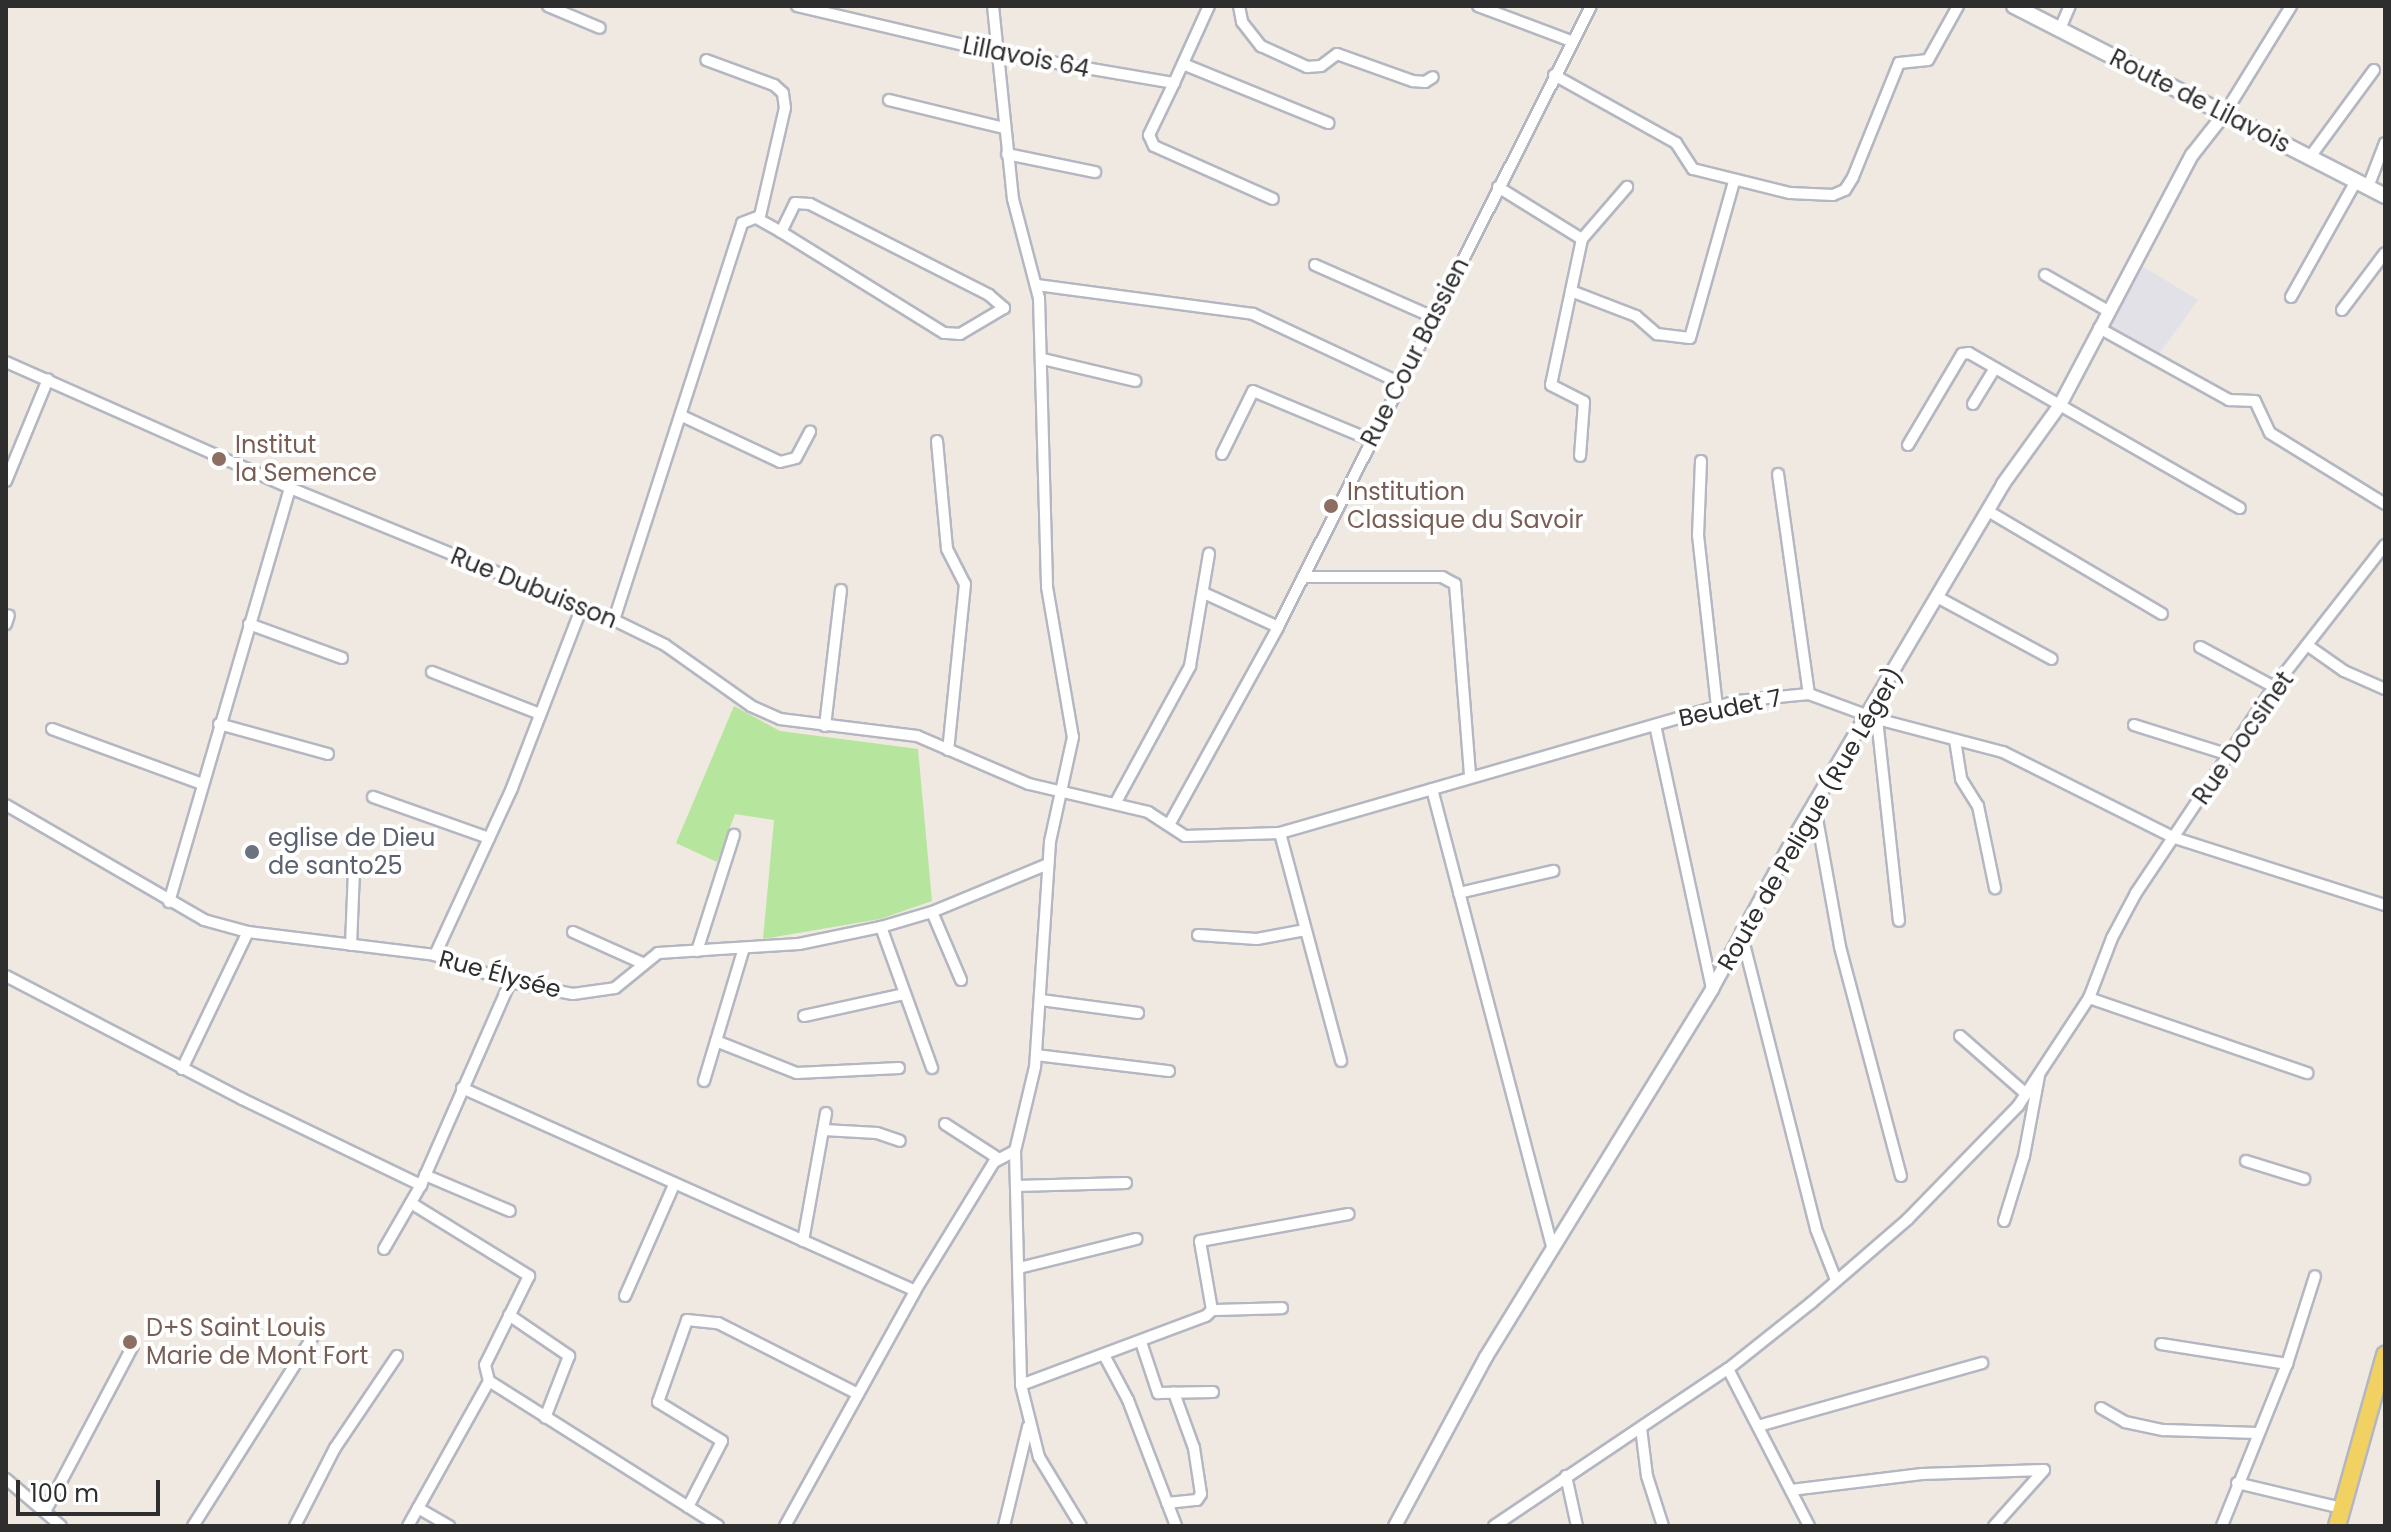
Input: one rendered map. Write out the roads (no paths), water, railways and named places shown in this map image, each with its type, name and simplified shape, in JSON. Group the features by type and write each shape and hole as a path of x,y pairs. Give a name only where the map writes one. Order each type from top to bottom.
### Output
{"main road":[{"name":"Route de Lilavois","path":"2014,6 2385,196"},
{"path":"2337,1526 2385,1355"}],"street":[{"path":"548,6 600,28"},
{"name":"Lillavois 64","path":"797,6 998,53 1174,83"},
{"path":"993,6 1013,199 1037,285 1043,359 1047,587 1073,737 1048,864 1041,1000 1029,1106 1015,1151 1021,1385 1028,1426 1039,1457 1081,1526"},
{"path":"1209,6 1149,135 1154,146 1273,199"},
{"path":"1239,6 1242,22 1261,46 1307,67 1321,66 1337,54 1413,81 1433,77"},
{"path":"1478,6 1571,41"},
{"name":"Rue Cour Bassien","path":"1170,823 1278,627 1591,6"},
{"path":"1554,75 1676,143 1693,169 1734,181 1818,197 1845,190 1899,63 1928,60 1958,6"},
{"path":"2060,29 2070,6"},
{"path":"2225,113 2291,6"},
{"path":"706,60 783,93 778,155 758,219"},
{"path":"1183,64 1328,123"},
{"path":"2310,157 2374,70"},
{"path":"889,100 1004,128"},
{"name":"Route de Peligue (Rue Léger)","path":"1395,1526 1552,1245 1712,989 1814,802 1873,718 1988,511 2060,405 2192,155 2225,113"},
{"path":"2291,297 2385,143"},
{"path":"1007,154 1095,172"},
{"path":"1571,291 1636,316 1657,334 1690,338 1734,181"},
{"path":"1498,187 1582,239"},
{"path":"1580,456 1584,402 1551,385 1582,239 1627,187"},
{"path":"614,620 742,223 758,219 944,333 960,334 1005,307 802,201 791,205 781,232"},
{"path":"2342,310 2385,253"},
{"path":"1315,265 1433,317"},
{"path":"2045,275 2108,311"},
{"path":"1037,285 1253,314 1400,383"},
{"path":"2099,328 2229,400 2255,401 2270,433 2385,504"},
{"path":"1908,445 1962,354 1969,353 2240,508"},
{"path":"1043,359 1135,381"},
{"name":"Rue Dubuisson","path":"6,362 48,379 106,410 614,620 665,645 751,706 780,719 825,726 877,727 917,736 1062,792"},
{"path":"1973,404 1995,368"},
{"path":"6,481 48,379"},
{"path":"1222,454 1253,391 1371,440"},
{"path":"682,416 780,462 796,458 810,432"},
{"path":"937,441 947,549 965,584 948,750"},
{"path":"1701,461 1698,535 1717,707"},
{"path":"1778,474 1809,694"},
{"path":"169,902 290,488"},
{"path":"1988,511 2162,614"},
{"name":"Rue Docsinet","path":"1494,1526 1728,1369 1908,1219 2026,1094 2089,998 2112,938 2229,755 2274,687 2385,545"},
{"path":"1116,802 1190,666 1206,594 1209,554"},
{"path":"1303,577 1442,577 1455,584 1470,775"},
{"path":"825,726 841,590"},
{"path":"1206,594 1278,627"},
{"path":"1939,598 2052,659"},
{"path":"435,955 489,838 582,607"},
{"path":"249,624 342,658"},
{"path":"2307,645 2344,671 2385,689"},
{"path":"2200,647 2274,687"},
{"path":"432,672 540,714"},
{"name":"Beudet 7","path":"1062,792 1116,802 1170,823 1185,836 1204,839 1280,833 1470,775 1717,707 1809,694 1873,718 2003,752 2175,838 2385,905"},
{"path":"1873,718 1899,921"},
{"path":"219,724 328,754"},
{"path":"1655,725 1712,989"},
{"path":"2134,725 2229,755"},
{"path":"52,729 202,784"},
{"path":"1955,740 1961,779 1978,806 1995,888"},
{"path":"1432,789 1552,1245"},
{"path":"373,797 489,838"},
{"path":"1814,802 1840,947 1901,1176"},
{"name":"Rue Élysée","path":"6,805 169,902 248,932 435,955 510,982 594,993 615,988 658,953 799,944 881,927 932,912 1048,864"},
{"path":"1280,833 1341,1061"},
{"path":"697,951 734,835"},
{"path":"351,945 354,871"},
{"path":"1459,893 1553,871"},
{"path":"932,912 961,980"},
{"path":"881,927 932,1068"},
{"path":"1198,935 1257,939 1305,930"},
{"path":"182,1069 248,932"},
{"path":"573,932 642,963"},
{"path":"1741,932 1816,1229 1836,1280"},
{"path":"704,1081 744,948"},
{"path":"6,976 182,1069 423,1180 510,1211"},
{"path":"384,1249 423,1180 510,982"},
{"path":"804,1016 904,994"},
{"path":"2089,998 2307,1073"},
{"path":"1041,1000 1138,1013"},
{"path":"1960,1036 2026,1094"},
{"path":"716,1041 797,1073 899,1068"},
{"path":"1036,1055 1169,1071"},
{"path":"2004,1221 2024,1156 2040,1072"},
{"path":"462,1088 915,1291"},
{"path":"803,1241 826,1113"},
{"path":"945,1124 999,1159"},
{"path":"824,1130 877,1133 900,1141"},
{"path":"785,1526 915,1291 999,1159 1015,1151"},
{"path":"2246,1161 2304,1179"},
{"path":"1016,1186 1126,1183"},
{"path":"625,1296 674,1185"},
{"path":"411,1203 529,1276 485,1365 489,1381 688,1507 699,1522 718,1526"},
{"path":"1212,1310 1200,1241 1349,1214"},
{"path":"1019,1268 1136,1239"},
{"path":"2222,1526 2287,1364 2315,1276"},
{"path":"1021,1385 1195,1323 1212,1310 1282,1308"},
{"path":"509,1315 568,1354 545,1418"},
{"path":"688,1507 722,1441 658,1402 687,1320 718,1323 858,1394"},
{"path":"193,1526 313,1336"},
{"path":"1141,1342 1154,1390 1213,1392"},
{"path":"2161,1344 2287,1364"},
{"path":"46,1510 133,1346"},
{"path":"1104,1355 1128,1400 1176,1526"},
{"path":"295,1526 335,1448 397,1356"},
{"path":"1758,1426 1982,1363"},
{"path":"1728,1369 1809,1526"},
{"path":"408,1526 489,1381"},
{"path":"1167,1503 1197,1500 1201,1494 1194,1448 1174,1393"},
{"path":"2101,1408 2125,1422 2155,1428 2257,1433"},
{"path":"1004,1526 1028,1426"},
{"path":"1641,1428 1647,1476 1663,1526"},
{"path":"1791,1490 1922,1474 2044,1470 1994,1526"},
{"path":"1566,1476 1577,1526"},
{"path":"6,1479 46,1510 61,1526"},
{"path":"2237,1483 2342,1508"},
{"path":"418,1508 449,1526"}],"place":[{"name":"Institut la Semence","path":"219,459"},
{"name":"Institution Classique du Savoir","path":"1331,506"},
{"name":"eglise de Dieu de santo25","path":"252,852"},
{"name":"D+S Saint Louis Marie de Mont Fort","path":"130,1342"}]}
